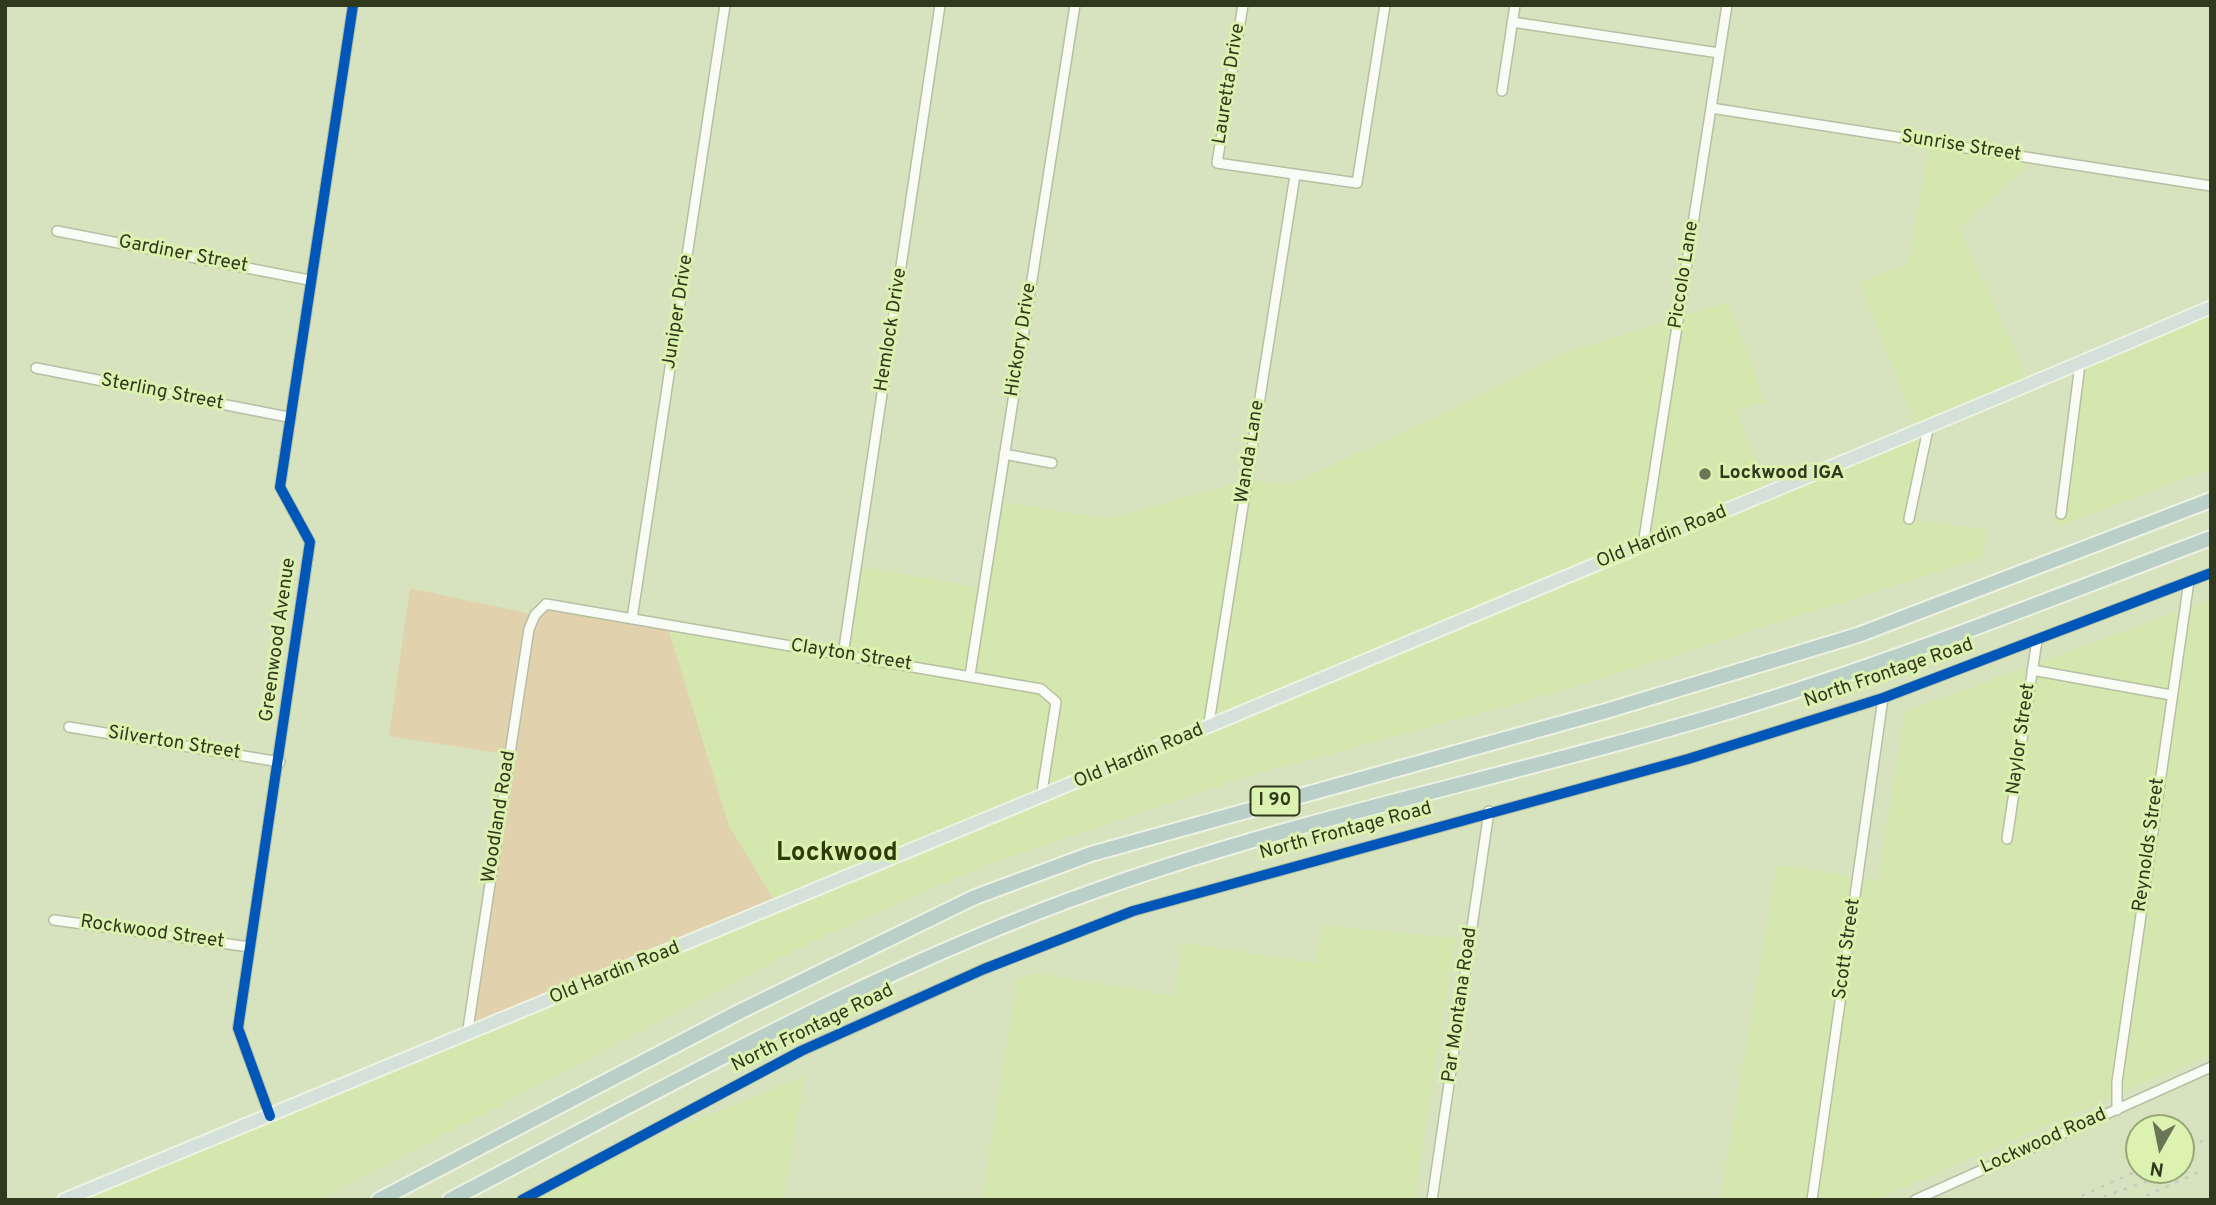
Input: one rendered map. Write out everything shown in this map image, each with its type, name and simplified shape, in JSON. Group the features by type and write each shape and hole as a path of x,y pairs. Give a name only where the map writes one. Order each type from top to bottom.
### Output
{"highway":[{"name":"I 90","path":"379,1200 752,1005 975,897 1091,855 1606,711 1858,635 2211,500"},
{"name":"I 90","path":"450,1200 874,981 1100,889 1219,850 1744,707 1868,666 2211,538"}],"main road":[{"name":"Old Hardin Road","path":"64,1200 1041,799 1643,545 1928,429 2211,307"}],"street":[{"name":"Greenwood Avenue","path":"270,1116 238,1028 280,762 310,542 280,487 288,417 353,5"},
{"name":"Juniper Drive","path":"632,619 726,5"},
{"name":"Hemlock Drive","path":"843,655 940,5"},
{"name":"Hickory Drive","path":"970,676 1075,5"},
{"name":"Lauretta Drive","path":"1242,5 1217,163 1294,174"},
{"path":"1294,174 1357,183 1385,5"},
{"path":"1502,91 1515,5"},
{"name":"Piccolo Lane","path":"1643,545 1727,5"},
{"path":"1512,22 1720,53"},
{"name":"Sunrise Street","path":"1711,108 2211,186"},
{"name":"Wanda Lane","path":"1208,729 1294,174"},
{"name":"Gardiner Street","path":"57,231 309,280"},
{"path":"2061,514 2080,363"},
{"name":"Sterling Street","path":"36,368 288,417"},
{"path":"1909,519 1928,429"},
{"path":"1004,454 1052,463"},
{"name":"North Frontage Road","path":"522,1200 801,1051 984,969 1132,911 1489,811 1688,759 1883,698 2211,573"},
{"name":"Reynolds Street","path":"2117,1110 2117,1082 2189,581"},
{"name":"Clayton Street","path":"546,604 1041,689 1056,702 1041,799"},
{"name":"Woodland Road","path":"467,1035 529,629 546,604"},
{"name":"Naylor Street","path":"2007,839 2037,640"},
{"path":"2032,670 2171,695"},
{"name":"Scott Street","path":"1812,1200 1883,698"},
{"name":"Silverton Street","path":"69,727 280,762"},
{"name":"Par Montana Road","path":"1432,1200 1489,811"},
{"name":"Rockwood Street","path":"54,920 250,947"},
{"name":"Lockwood Road","path":"1914,1200 2211,1067"}],"shaded area":[{"path":"1930,142 2036,159 1959,228 2031,385 1928,429 1910,519 1987,530 1982,558 1561,691 1238,779 981,867 817,939 319,1200 64,1200 777,906 729,826 667,625 843,655 856,566 983,588 997,501 1108,519 1247,480 1289,485 1447,412 1570,351 1728,302 1765,401 1736,411 1770,493 1918,433 1860,282 1908,264"},
{"path":"2211,307 2211,468 2055,528 2080,364"},
{"path":"410,588 535,615 546,604 667,625 729,826 778,907 467,1035 510,755 389,736"},
{"path":"2211,599 2211,1054 1875,1200 1720,1200 1777,865 1878,880 1905,712"},
{"path":"1322,925 1456,938 1414,1200 982,1200 1017,979 1035,973 1174,996 1183,943 1315,963"},
{"path":"805,1076 783,1200 521,1200 585,1166"}],"railway":[{"path":"2195,1144 2211,1137"},
{"path":"2137,1200 2201,1171"},
{"path":"2072,1200 2125,1176"},
{"path":"2094,1200 2139,1184"}],"cycle path":[{"path":"270,1116 238,1028 310,542 280,487 353,5"},
{"path":"522,1200 801,1051 984,969 1133,911 1688,759 1883,698 2211,573"}],"place":[{"name":"Lockwood IGA","path":"1705,474"}],"district":[{"name":"Lockwood","path":"837,855"}]}
